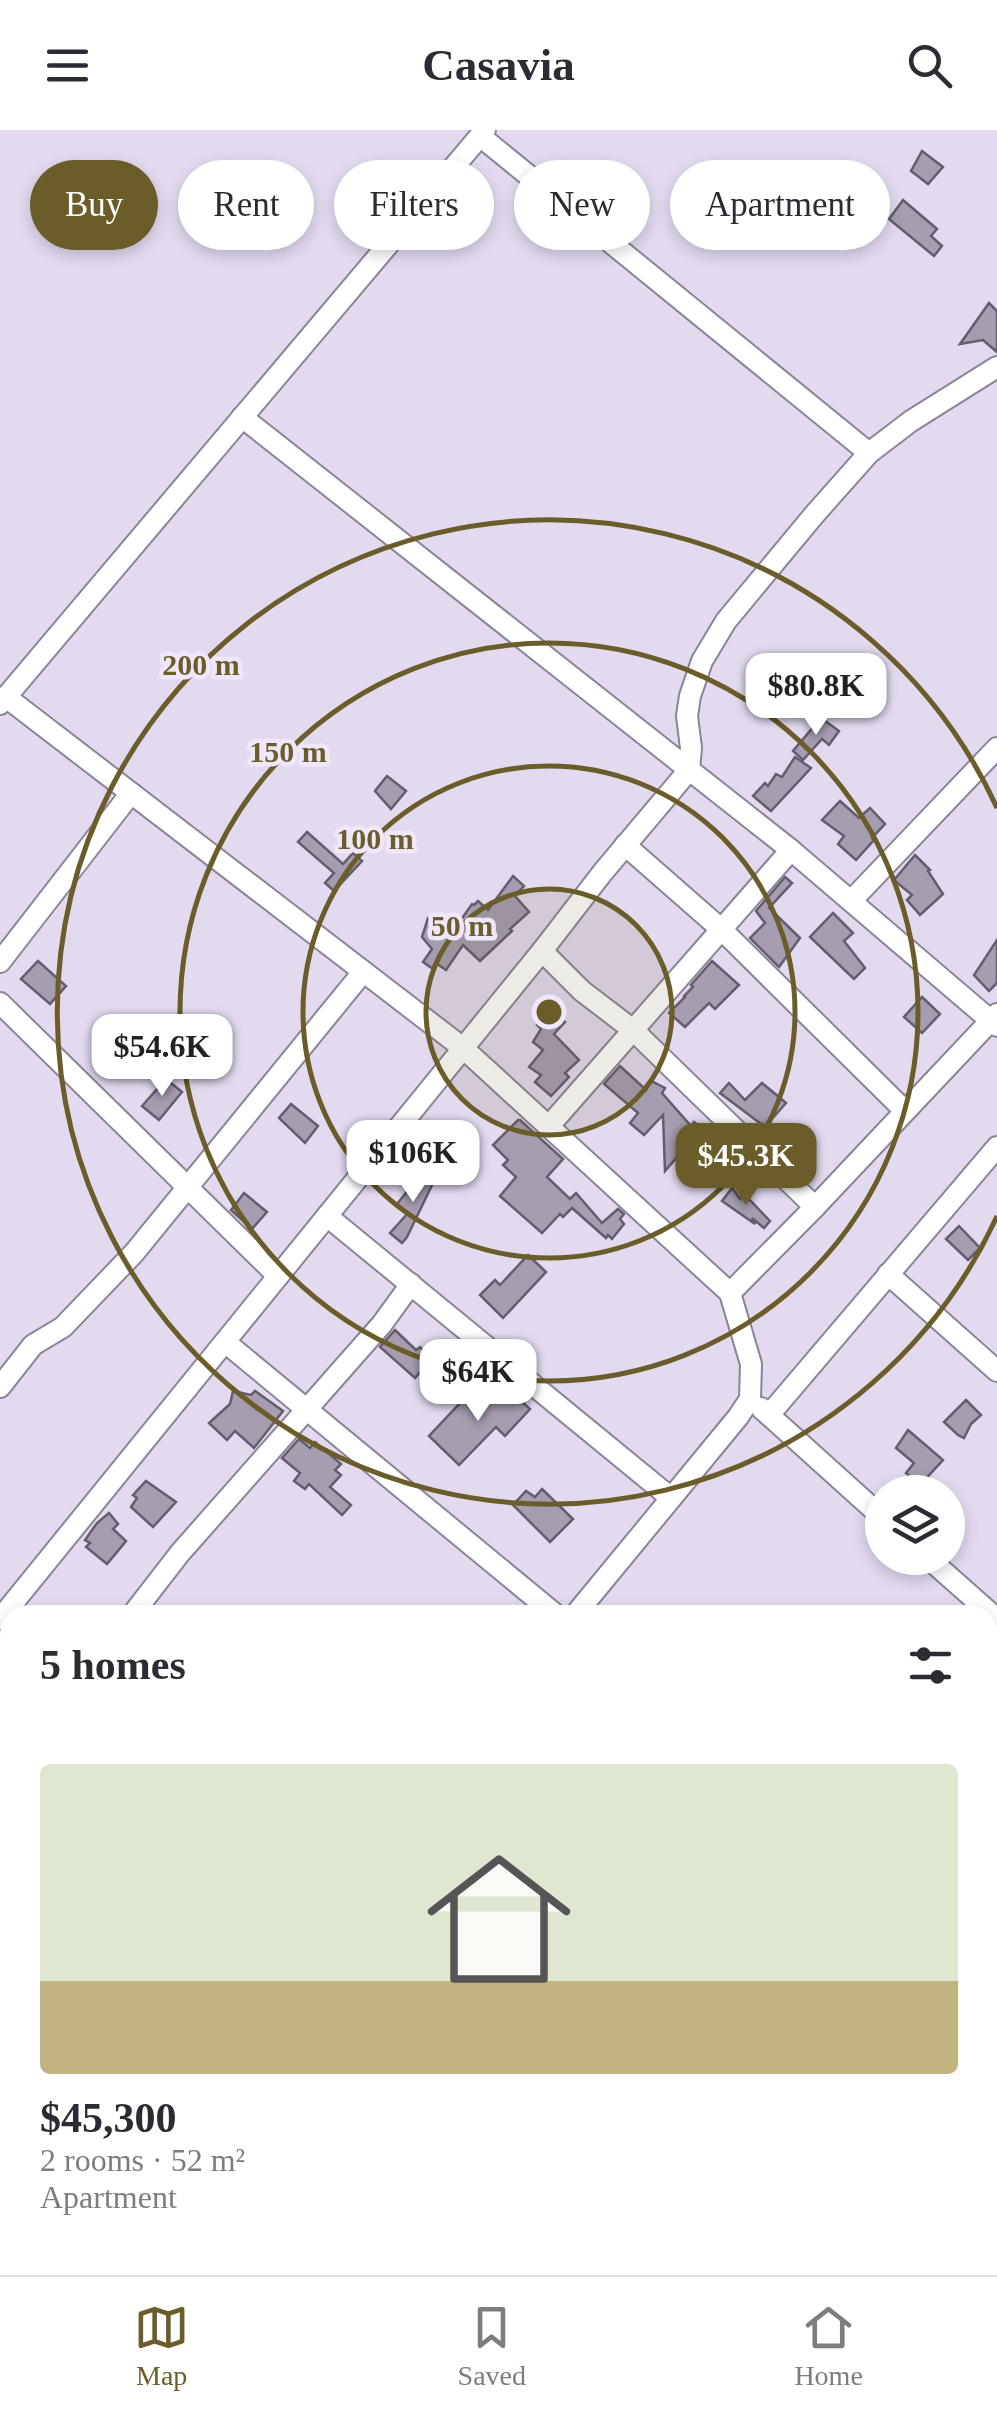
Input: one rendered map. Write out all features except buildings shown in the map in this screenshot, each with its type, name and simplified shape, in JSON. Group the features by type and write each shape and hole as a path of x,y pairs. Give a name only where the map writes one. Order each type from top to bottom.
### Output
{"street":[{"path":"589,1605 750,1399 751,1364 730,1293 463,1048 131,792 3,700 482,133 869,453"},
{"path":"11,1605 689,770 687,716 695,678 726,621 869,453 997,366"},
{"path":"242,418 791,850 995,1021 730,1293"},
{"path":"850,902 997,748"},
{"path":"0,962 131,792"},
{"path":"625,845 722,930 905,1111"},
{"path":"549,1126 791,850"},
{"path":"542,951 582,990 633,1030 816,1207"},
{"path":"0,1386 32,1345 63,1327 134,1254 363,972"},
{"path":"0,1003 278,1276"},
{"path":"769,1415 997,1148"},
{"path":"327,1216 671,1498"},
{"path":"888,1274 997,1371"},
{"path":"140,1605 180,1553 382,1324 411,1284"},
{"path":"224,1342 544,1605"},
{"path":"750,1399 865,1502"},
{"path":"947,1575 981,1605"}]}
